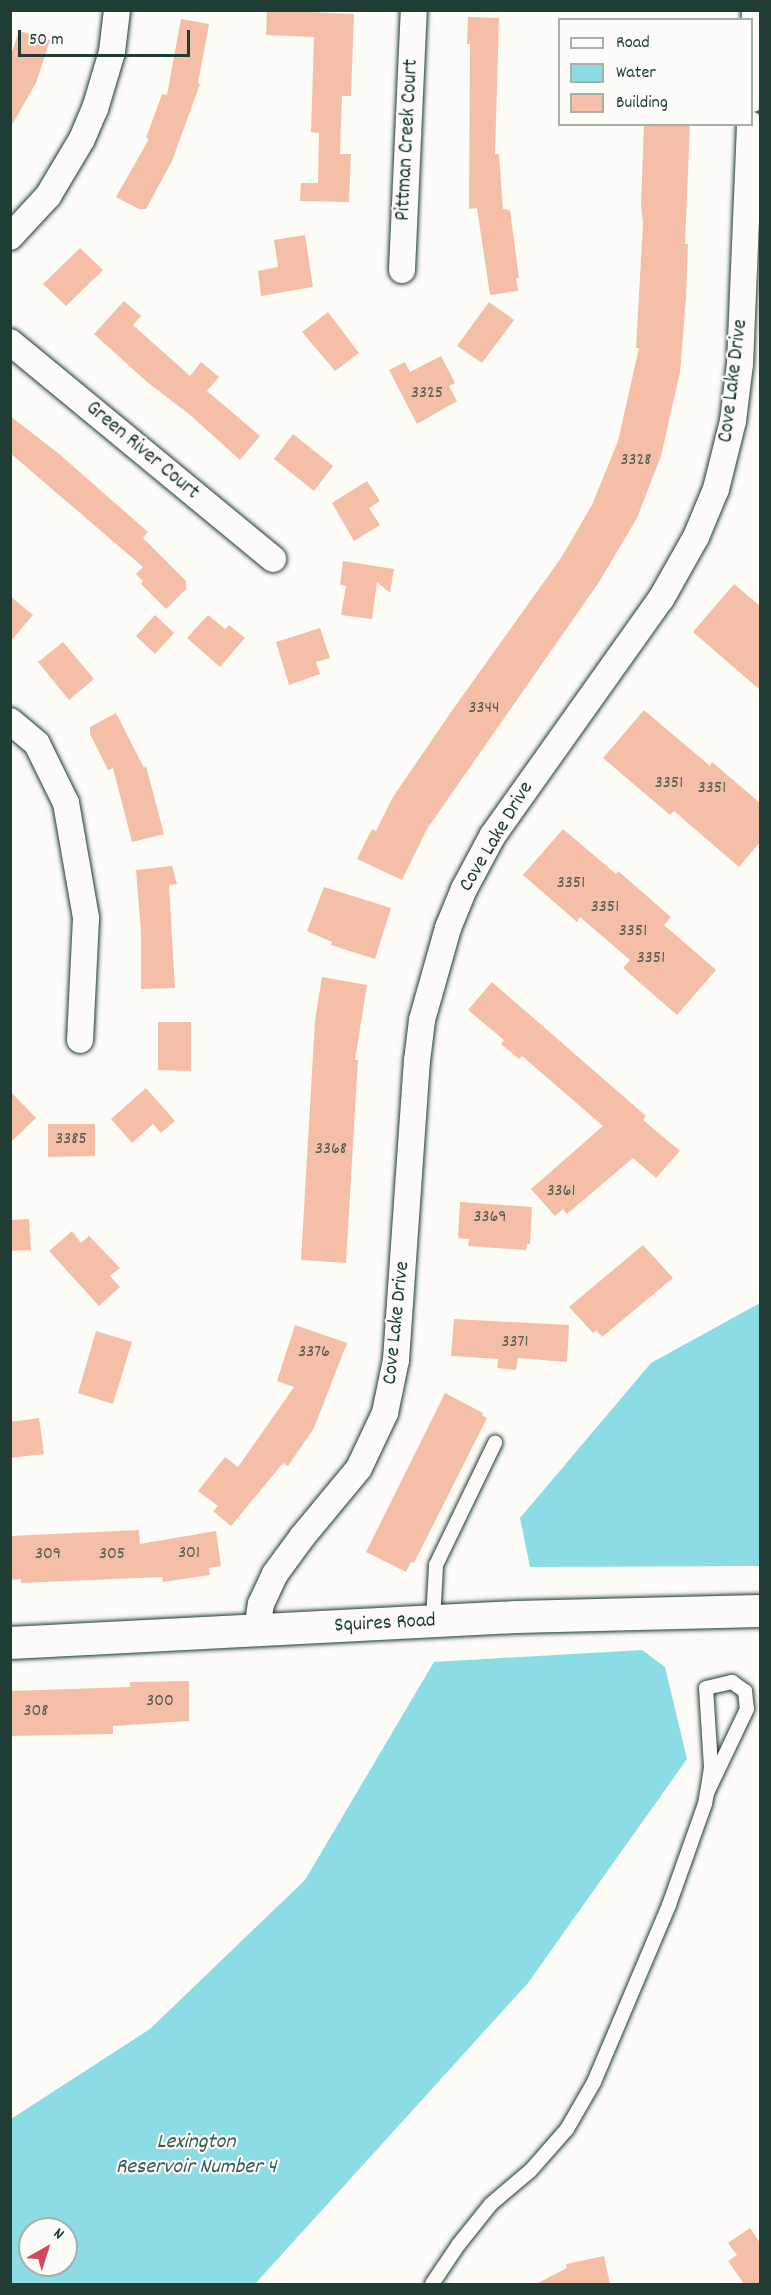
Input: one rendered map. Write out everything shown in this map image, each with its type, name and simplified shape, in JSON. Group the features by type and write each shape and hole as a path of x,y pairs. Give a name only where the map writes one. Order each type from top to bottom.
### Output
{"street":[{"path":"10,237 48,196 82,140 95,109 112,52 117,10"},
{"name":"Pittman Creek Court","path":"402,270 414,10"},
{"path":"753,69 755,10"},
{"name":"Cove Lake Drive","path":"257,1631 261,1604 275,1574 302,1537 359,1468 385,1413 396,1360 417,1061 425,1009 448,928 464,889 494,836 661,599 696,537 716,489 733,421 740,364 750,126"},
{"name":"Green River Court","path":"10,342 273,560"},
{"path":"10,721 37,744 66,803 86,918 80,1040"},
{"name":"Squires Road","path":"10,1643 84,1637 257,1631 433,1621 760,1611"}],"lane":[{"path":"433,1621 436,1565 495,1443"},
{"path":"432,2284 459,2244 491,2204 531,2170 567,2129 594,2082 669,1905 688,1855 707,1793 711,1767 706,1688 732,1682 745,1691 747,1709 707,1793"}],"water":[{"path":"760,1303 760,1566 530,1567 520,1518 651,1363"},
{"name":"Lexington Reservoir Number 4","path":"642,1650 665,1667 687,1759 528,1983 255,2284 11,2284 11,2119 150,2029 305,1880 434,1662"}],"building":[{"path":"267,10 354,14 351,96 342,96 340,154 351,154 349,202 300,201 301,183 318,183 319,133 311,132 314,37 266,35"},
{"path":"468,17 499,18 495,154 499,154 503,209 510,210 519,278 516,278 518,291 490,295 477,208 469,209 470,44 467,44"},
{"path":"181,19 209,24 198,83 200,84 172,161 146,209 139,209 116,197 149,139 146,138 162,94 167,95"},
{"path":"19,31 50,40 36,83 10,128 10,58"},
{"path":"644,126 690,126 685,244 688,244 686,298 680,372 661,456 637,518 599,582 427,829 402,880 357,859 372,829 376,831 393,797 561,558 592,505 618,441 639,348 636,348 643,223 641,204"},
{"path":"305,235 313,287 261,296 258,271 278,267 274,240"},
{"path":"80,248 103,270 66,306 43,284"},
{"path":"124,301 141,316 133,325 190,376 201,362 219,377 207,391 260,436 240,460 94,334"},
{"path":"489,302 514,320 482,363 457,346"},
{"path":"328,312 359,353 335,371 302,332"},
{"path":"441,356 455,383 449,386 457,401 417,424 389,370 405,362 410,372"},
{"path":"10,416 58,453 148,532 143,538 186,581 186,589 166,609 141,584 143,581 136,574 143,567 10,453"},
{"path":"293,434 333,466 314,491 274,459"},
{"path":"367,481 380,501 369,508 380,525 354,541 332,503"},
{"path":"343,561 394,569 390,593 377,582 372,619 341,615 346,586 340,585"},
{"path":"734,584 760,606 760,690 693,632"},
{"path":"10,596 33,615 10,642"},
{"path":"155,615 174,633 155,654 136,636"},
{"path":"208,615 225,629 229,625 245,638 220,667 187,638"},
{"path":"320,628 330,658 316,662 320,674 289,685 276,642"},
{"path":"63,642 94,679 69,700 38,662"},
{"path":"644,710 710,766 712,762 760,803 760,842 739,867 674,811 670,815 603,758"},
{"path":"116,713 144,768 146,766 164,834 132,842 113,768 108,770 90,734 90,727"},
{"path":"563,829 616,874 618,871 671,917 664,925 716,970 677,1015 623,968 630,960 580,917 577,922 523,875"},
{"path":"172,866 177,884 169,885 175,988 141,989 141,932 136,870"},
{"path":"324,887 391,908 375,959 331,945 332,942 307,931"},
{"path":"322,977 367,985 355,1060 358,1060 346,1263 301,1260 315,1021"},
{"path":"492,982 646,1116 643,1120 680,1151 656,1178 633,1158 567,1214 563,1209 555,1216 531,1189 603,1126 522,1056 519,1059 501,1044 504,1040 468,1010"},
{"path":"158,1022 191,1022 191,1071 158,1070"},
{"path":"146,1088 175,1121 161,1133 153,1124 132,1143 111,1119"},
{"path":"10,1091 36,1118 10,1143"},
{"path":"48,1124 95,1124 95,1156 48,1157"},
{"path":"460,1202 532,1207 530,1244 527,1244 526,1250 468,1246 469,1239 458,1238"},
{"path":"29,1219 31,1250 10,1251 10,1220"},
{"path":"72,1231 81,1243 89,1236 120,1268 110,1276 120,1287 99,1306 49,1251"},
{"path":"643,1245 673,1278 602,1337 596,1330 593,1333 569,1307"},
{"path":"454,1319 569,1325 567,1362 518,1358 516,1370 497,1368 498,1359 451,1356"},
{"path":"295,1325 347,1343 314,1428 288,1466 283,1463 231,1526 213,1511 218,1506 198,1491 225,1457 238,1467 294,1387 277,1381"},
{"path":"96,1331 132,1342 113,1404 78,1393"},
{"path":"445,1393 483,1413 482,1415 487,1418 414,1563 411,1562 406,1572 366,1552"},
{"path":"39,1418 44,1454 10,1458 10,1422"},
{"path":"139,1530 140,1544 216,1531 221,1566 209,1568 210,1575 163,1582 162,1577 21,1583 21,1579 10,1580 10,1536"},
{"path":"189,1681 189,1721 113,1726 113,1734 10,1736 10,1691 130,1687 130,1682"},
{"path":"750,2228 760,2243 760,2284 744,2284 728,2261 737,2255 728,2243"},
{"path":"604,2256 610,2284 536,2284 567,2268 566,2264"}]}
